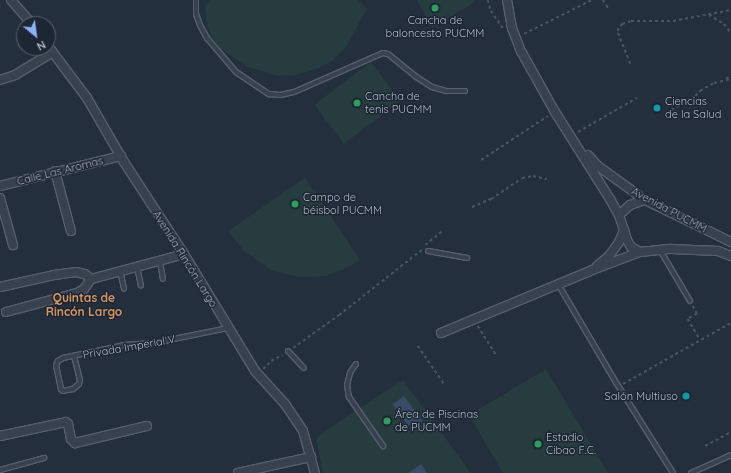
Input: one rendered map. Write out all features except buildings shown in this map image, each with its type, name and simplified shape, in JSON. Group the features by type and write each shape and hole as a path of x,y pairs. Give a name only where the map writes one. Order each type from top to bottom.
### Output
{"street":[{"path":"11,0 25,16"},
{"name":"Avenida PUCMM","path":"507,0 512,28 521,51 555,112 573,138 619,215 631,246 640,252 671,249 718,251 731,256"},
{"path":"0,80 15,75 41,56"},
{"name":"Avenida Rincón Largo","path":"56,56 87,98 121,156 184,254 258,375 285,404 303,431 315,473"},
{"name":"Avenida PUCMM","path":"573,138 598,166 645,200 731,242"},
{"name":"Calle Las Aromas","path":"0,186 55,171 121,156"},
{"path":"55,171 71,231"},
{"path":"0,198 13,245"},
{"path":"619,215 630,205 645,200"},
{"path":"592,270 609,256 619,242 624,230"},
{"path":"441,333 473,318 640,252"},
{"path":"6,312 77,293 84,289 91,279 184,254"},
{"path":"0,288 54,275 76,272 85,274 91,279"},
{"path":"0,436 66,422 68,424 71,439 75,443 147,426"},
{"path":"238,473 311,456"}],"lane":[{"path":"196,0 196,14 200,26 211,43 236,72 269,94 280,95 294,92 383,53 388,54 415,76 432,87 446,91 465,91"},
{"path":"660,250 690,301"},
{"path":"428,251 467,258"},
{"path":"160,260 163,279"},
{"path":"137,266 141,286"},
{"path":"120,271 124,289"},
{"path":"558,284 619,387 673,473"},
{"name":"Privada Imperial V","path":"74,356 80,380 79,384 70,390 61,389 56,366 60,359 124,345 154,343 228,328"},
{"path":"288,351 304,368"},
{"path":"356,364 350,373 347,385 349,397 383,446"},
{"path":"691,473 731,455"},
{"path":"0,470 44,458"}],"path":[{"path":"488,0 491,11 506,32"},
{"path":"516,38 592,0"},
{"path":"603,0 609,9"},
{"path":"630,64 617,31 622,24 631,21 673,21 731,10"},
{"path":"709,15 724,24 731,33"},
{"path":"666,113 696,96 700,91 726,79 731,75"},
{"path":"726,79 731,79"},
{"path":"573,138 638,98"},
{"path":"481,160 550,116"},
{"path":"472,207 491,199 522,178 533,176 547,179"},
{"path":"258,375 271,362 339,315 442,231"},
{"path":"421,249 428,251"},
{"path":"690,301 697,314 688,319 700,340"},
{"path":"473,318 496,355"},
{"path":"619,387 731,323"},
{"path":"418,346 444,384"},
{"path":"705,446 731,432"}],"green space":[{"path":"210,0 358,0 367,9 346,47 332,61 316,69 296,75 277,76 246,66 221,49 212,37 207,25 205,6"},
{"name":"Cancha de baloncesto PUCMM","path":"417,0 474,0 475,2 432,28"},
{"name":"Cancha de tenis PUCMM","path":"371,62 400,101 344,144 314,105"},
{"name":"Campo de béisbol PUCMM","path":"305,178 360,260 349,267 326,276 299,277 273,271 244,251 228,231"},
{"name":"Estadio Cibao F.C.","path":"546,369 608,473 503,473 469,415"},
{"name":"Área de Piscinas de PUCMM","path":"403,380 471,473 323,473 316,439 322,433"}],"water":[{"path":"404,396 422,421 411,429 393,404"},
{"path":"421,464 427,473 408,473"}],"place":[{"name":"Cancha de baloncesto PUCMM","path":"435,8"},
{"name":"Cancha de tenis PUCMM","path":"357,103"},
{"name":"Ciencias de la Salud","path":"657,108"},
{"name":"Campo de béisbol PUCMM","path":"295,204"},
{"name":"Salón Multiuso","path":"686,396"},
{"name":"Área de Piscinas de PUCMM","path":"387,421"},
{"name":"Estadio Cibao F.C.","path":"538,444"}],"district":[{"name":"Quintas de Rincón Largo","path":"84,305"}]}
